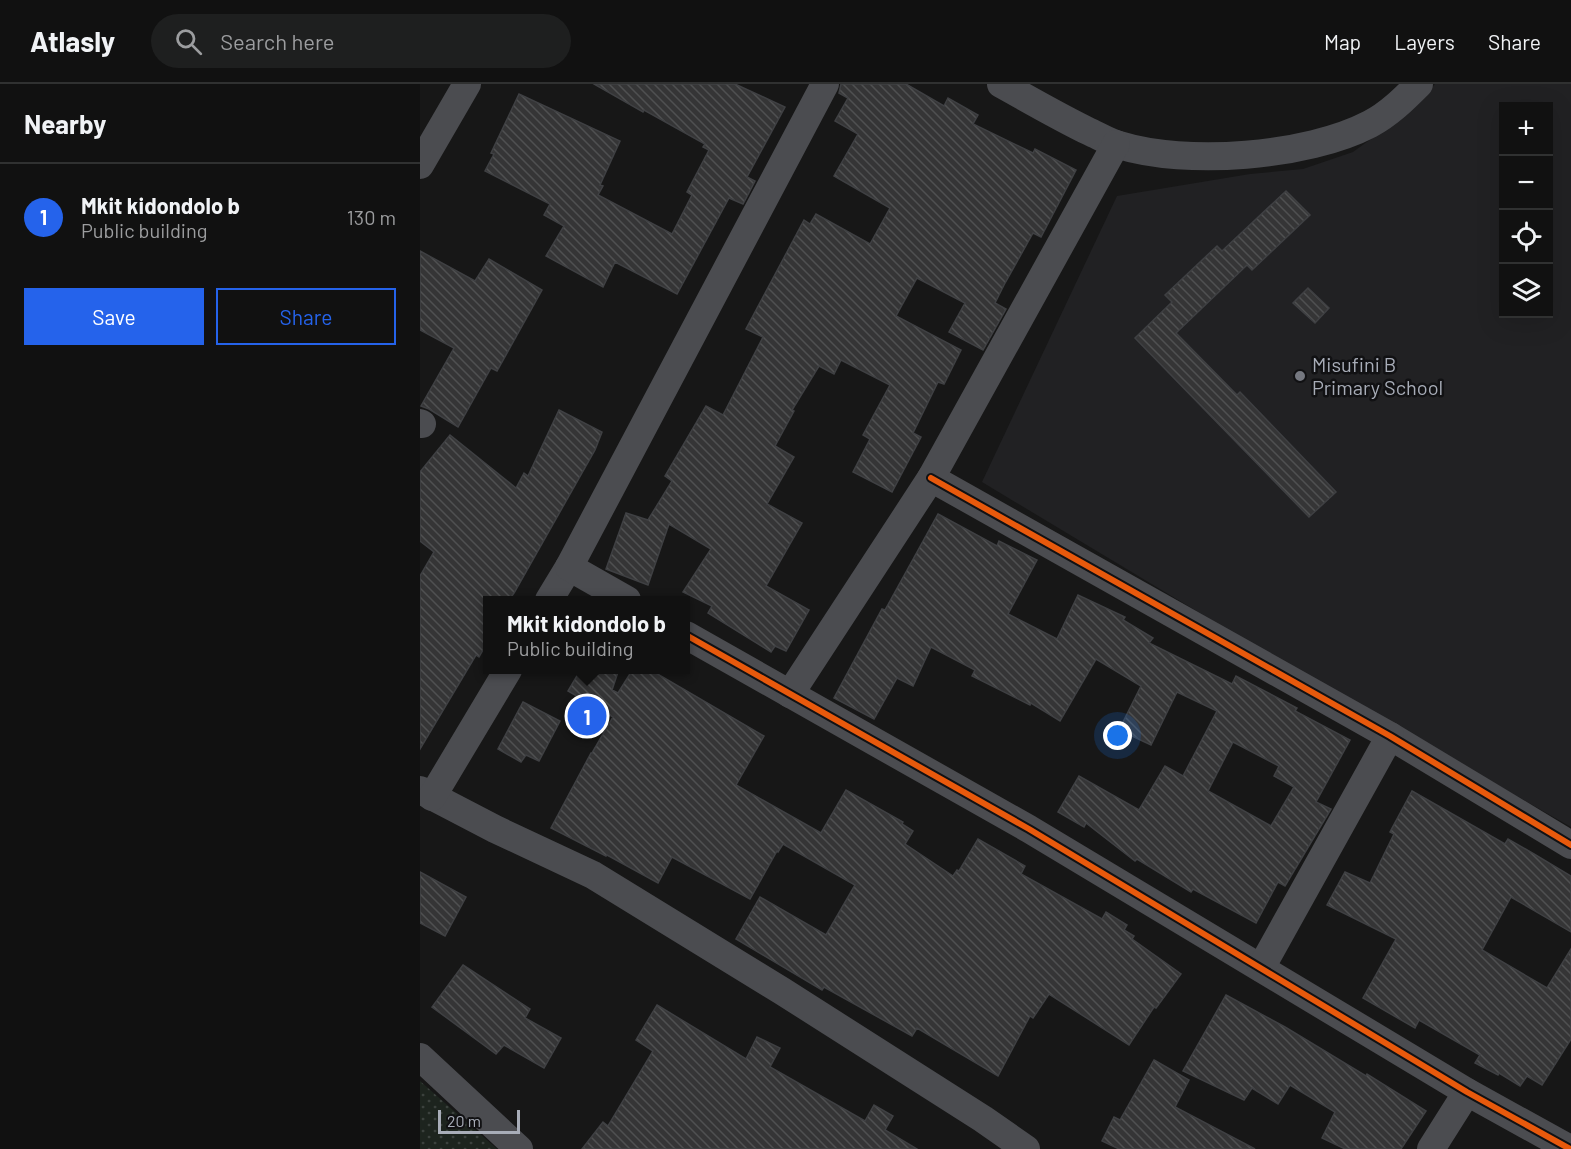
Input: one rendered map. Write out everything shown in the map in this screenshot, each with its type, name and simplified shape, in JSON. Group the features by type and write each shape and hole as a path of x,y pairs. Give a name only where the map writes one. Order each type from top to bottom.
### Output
{"street":[{"path":"420,165 429,135 467,84"},
{"path":"551,596 569,567 825,84"},
{"path":"1001,84 1116,144 1140,151 1202,155 1271,153 1324,142 1369,124 1394,109 1419,84"},
{"path":"790,694 931,478 1116,144"},
{"path":"931,478 1390,736 1571,845"},
{"path":"569,567 620,596"},
{"path":"690,637 1029,830 1467,1092 1570,1149"},
{"path":"505,674 426,793 495,829 593,875 772,985 1026,1149"},
{"path":"1261,968 1390,736"},
{"path":"420,1057 519,1149"},
{"path":"1431,1149 1467,1092"}],"shaded area":[{"path":"1435,84 1571,84 1571,827 1268,654 982,482 1117,196 1250,174 1303,169 1353,152 1415,107"},
{"path":"420,1081 497,1149 420,1149"}],"building":[{"path":"594,84 735,84 785,107 747,177 755,181 743,204 729,198 677,294 615,262 603,287 546,256 564,226 544,215 550,204 485,171 519,94 620,141 600,185 603,186 598,195 672,234 692,195 687,192 709,150 703,147 705,144"},
{"path":"841,84 906,84 944,106 948,98 978,115 973,124 1033,153 1035,149 1076,170 1041,237 1033,233 1004,285 995,303 1006,309 983,350 949,332 965,303 917,278 896,316 961,350 944,384 938,382 913,433 921,437 892,492 853,472 870,439 863,435 890,385 841,360 834,374 819,366 792,410 794,411 775,446 794,457 767,504 802,523 766,586 809,610 786,651 775,646 771,652 708,613 712,606 683,592 711,549 669,524 648,585 606,569 626,513 648,520 672,481 665,476 706,406 723,415 763,337 746,329 804,220 810,224 816,214 870,244 890,208 834,176 858,134 835,121 848,98 839,93"},
{"path":"1286,191 1310,215 1252,270 1247,265 1176,333 1237,395 1240,392 1336,492 1309,517 1135,338 1172,302 1165,295 1217,246 1222,251"},
{"path":"420,251 475,281 489,259 542,290 497,371 491,368 458,427 421,406 454,348 420,330"},
{"path":"1308,288 1329,308 1315,323 1293,303"},
{"path":"559,410 602,432 595,450 512,596 483,596 483,650 479,657 476,655 420,749 420,576 434,552 420,541 420,472 450,435 516,488 524,473 528,476"},
{"path":"938,514 997,546 999,541 1037,560 1008,614 1057,639 1078,595 1125,617 1123,620 1153,638 1149,643 1232,684 1236,676 1297,708 1295,711 1350,740 1316,802 1331,809 1285,886 1278,882 1256,923 1193,889 1191,892 1137,859 1135,861 1086,823 1084,827 1058,812 1079,776 1139,810 1165,766 1183,776 1217,711 1177,692 1151,745 1119,730 1141,686 1096,659 1060,721 1031,703 1030,705 972,676 975,670 931,647 913,686 897,678 874,719 834,698 882,609 885,610","holes":["1233,742 1279,766 1274,776 1294,787 1271,826 1208,791"]},
{"path":"578,674 617,674 612,690 618,693 630,674 658,674 764,736 736,785 821,833 846,790 903,822 902,824 913,831 905,844 953,876 957,870 959,871 978,839 1025,866 1021,874 1102,919 1106,912 1127,925 1124,930 1134,936 1132,939 1181,974 1156,1008 1154,1007 1129,1045 1049,994 1033,1018 1030,1016 998,1076 917,1028 912,1036 824,987 822,990 736,939 760,897 826,935 855,885 783,844 750,899 672,857 658,883 551,828 613,717 568,691"},
{"path":"523,702 560,721 539,761 526,755 521,762 498,749"},
{"path":"1412,791 1505,844 1508,839 1571,876 1571,932 1511,897 1482,950 1547,988 1571,949 1571,1039 1542,1085 1527,1076 1520,1086 1499,1073 1498,1075 1475,1063 1480,1055 1419,1020 1415,1028 1363,998 1396,939 1327,905 1345,872 1370,883 1394,834 1390,832"},
{"path":"420,872 466,897 445,936 420,923"},
{"path":"463,965 530,1009 525,1018 561,1038 544,1068 504,1045 496,1054 432,1007"},
{"path":"1226,995 1285,1027 1366,1076 1367,1074 1426,1111 1401,1149 1345,1149 1322,1138 1335,1112 1290,1085 1278,1104 1252,1088 1244,1100 1183,1071"},
{"path":"657,1005 746,1059 757,1037 780,1048 770,1067 865,1121 874,1105 893,1116 885,1130 917,1149 582,1149 603,1122 608,1126 653,1051 636,1040"},
{"path":"1154,1060 1189,1080 1175,1107 1255,1149 1119,1149 1102,1141 1114,1117 1120,1120"}],"cycle path":[{"path":"931,478 1390,736 1571,845"},
{"path":"690,637 1029,829 1467,1092 1570,1149"}],"place":[{"name":"Misufini B Primary School","path":"1300,376"},
{"name":"Mkit kidondolo b","path":"587,716"}]}
